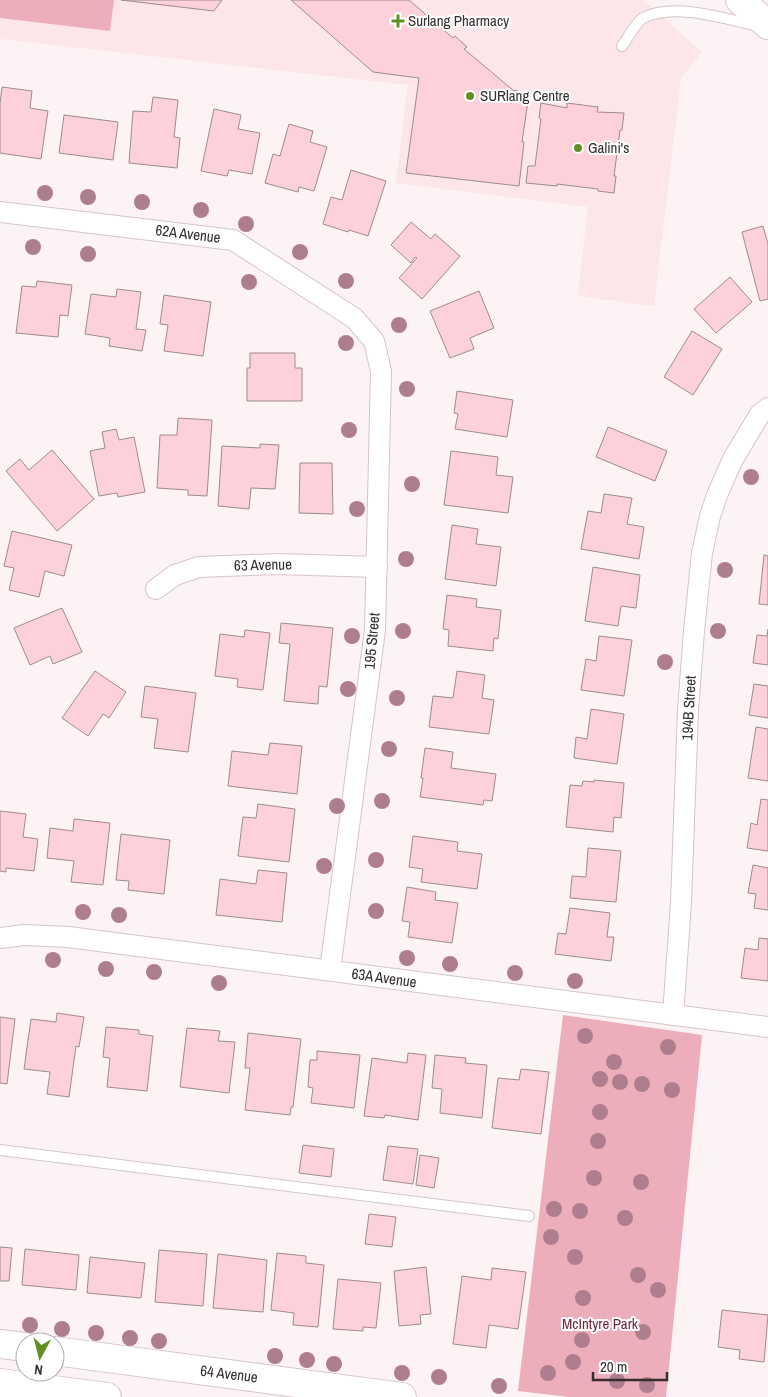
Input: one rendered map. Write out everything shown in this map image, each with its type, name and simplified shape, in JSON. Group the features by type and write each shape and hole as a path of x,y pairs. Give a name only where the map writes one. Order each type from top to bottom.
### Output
{"main road":[{"path":"740,0 768,26"},
{"name":"64 Avenue","path":"65,1353 402,1397"},
{"path":"0,1383 107,1397"}],"street":[{"name":"62A Avenue","path":"0,212 233,240 354,318"},
{"name":"195 Street","path":"330,970 375,630 381,371 374,341 354,318"},
{"name":"194B Street","path":"673,1014 681,903 688,710 702,553 710,516 717,495 733,459 764,411"},
{"name":"63 Avenue","path":"156,589 175,575 199,567 277,564 376,567"},
{"name":"63A Avenue","path":"0,938 24,935 68,937 768,1027"}],"lane":[{"path":"622,46 642,18 665,12 693,13 768,26"},
{"path":"0,1150 529,1216"}],"shaded area":[{"name":"SURlang Centre","path":"0,0 643,0 702,52 681,78 654,306 578,296 588,207 396,183 408,85 0,39"}],"green space":[{"path":"0,0 114,0 110,31 0,18"},
{"name":"McIntyre Park","path":"563,1015 702,1035 666,1397 569,1397 518,1391"}],"building":[{"path":"121,0 222,0 214,11"},
{"name":"SURlang Centre","path":"291,0 409,0 453,38 455,36 467,47 464,49 528,101 522,142 524,142 519,186 406,173 419,78 373,72"},
{"path":"2,87 32,91 30,108 48,111 41,159 0,153 0,103"},
{"path":"153,97 178,100 174,137 180,138 177,168 129,163 133,111 151,112"},
{"name":"Galini's","path":"541,103 567,108 567,103 598,107 597,112 624,113 614,176 616,176 614,193 557,184 557,186 526,183 528,166 535,166 541,119 539,118"},
{"path":"214,109 241,115 238,129 260,133 252,174 229,170 227,176 201,171"},
{"path":"64,115 118,122 113,160 59,153"},
{"path":"289,124 313,131 310,142 327,147 314,191 299,187 298,192 265,183 273,154 280,156"},
{"path":"351,170 386,181 368,236 323,224 331,197 342,200"},
{"path":"411,222 431,239 435,234 460,256 422,299 399,278 417,258 415,257 411,263 391,245"},
{"path":"763,226 768,244 768,299 760,301 742,232"},
{"path":"730,277 752,302 716,333 694,309"},
{"path":"37,281 72,285 68,316 60,315 58,337 16,333 22,286 36,287"},
{"path":"117,289 141,292 136,329 146,330 142,351 109,346 110,338 85,334 91,294 116,297"},
{"path":"479,291 494,328 470,338 474,349 450,358 430,311"},
{"path":"164,295 211,302 203,356 164,351 168,325 160,324"},
{"path":"692,331 722,349 693,395 664,377"},
{"path":"250,353 295,353 295,368 302,368 302,401 247,401 247,368 250,368"},
{"path":"457,391 513,400 507,437 455,429 458,414 454,413"},
{"path":"178,418 212,420 207,496 188,495 188,490 157,488 160,435 177,435"},
{"path":"608,427 667,451 655,481 596,457"},
{"path":"116,429 119,440 134,437 145,492 118,497 117,493 99,496 90,451 105,448 102,432"},
{"path":"260,444 279,445 275,489 251,488 249,509 218,506 222,446 260,448"},
{"path":"52,450 94,499 57,531 6,471 20,459 29,470"},
{"path":"451,451 498,457 496,475 513,477 508,513 444,505"},
{"path":"300,463 332,463 333,514 299,513"},
{"path":"604,494 632,498 627,524 644,527 639,559 581,549 588,511 601,513"},
{"path":"452,525 478,529 476,544 501,547 496,586 445,579"},
{"path":"12,531 72,545 64,576 45,571 39,597 9,590 14,568 4,566"},
{"path":"764,555 768,556 768,605 759,604"},
{"path":"593,567 640,575 636,608 621,606 618,626 585,621"},
{"path":"447,595 477,599 476,607 501,610 498,639 494,638 493,651 448,646 449,630 443,629"},
{"path":"62,608 82,652 53,664 50,656 30,665 14,628"},
{"path":"281,623 333,628 327,687 319,686 318,704 284,701 290,644 279,643"},
{"path":"768,629 768,665 753,663 757,635 767,636"},
{"path":"245,630 270,633 263,690 237,687 238,679 215,676 220,634 244,637"},
{"path":"599,636 632,640 624,696 581,690 586,659 596,661"},
{"path":"95,671 126,692 109,718 103,714 88,736 62,718"},
{"path":"457,671 485,675 482,698 494,700 489,734 429,727 433,696 453,698"},
{"path":"754,684 768,686 768,718 749,715"},
{"path":"145,686 196,693 188,752 154,748 158,719 141,717"},
{"path":"591,709 624,714 617,764 574,758 576,737 587,739"},
{"path":"756,727 768,729 768,781 748,778"},
{"path":"270,743 302,746 297,794 228,786 232,751 268,755"},
{"path":"425,748 453,752 451,768 496,774 492,801 484,800 483,805 420,797"},
{"path":"594,780 624,783 621,818 614,817 613,832 566,827 570,785 582,786 583,781 594,782"},
{"path":"761,799 768,800 768,851 747,848 751,823 757,825"},
{"path":"258,804 295,809 289,862 238,856 243,817 256,818"},
{"path":"0,811 26,814 23,837 38,839 34,871 6,868 6,872 0,871"},
{"path":"74,819 110,823 103,885 71,882 74,861 47,858 50,828 73,831"},
{"path":"121,834 170,840 164,894 128,890 129,881 116,880"},
{"path":"413,836 458,842 457,851 482,854 477,889 421,882 423,869 409,867"},
{"path":"588,848 621,851 616,902 570,898 572,876 586,877"},
{"path":"753,865 768,868 768,910 754,908 756,894 748,893"},
{"path":"258,870 287,873 282,922 216,915 220,879 256,884"},
{"path":"407,887 436,892 435,900 458,903 452,943 408,937 410,922 402,921"},
{"path":"570,908 610,913 607,937 614,937 611,961 555,954 558,933 566,934"},
{"path":"759,938 768,939 768,981 741,978 745,948 758,950"},
{"path":"57,1013 84,1017 79,1047 76,1046 69,1097 47,1094 50,1072 24,1069 31,1019 56,1022"},
{"path":"0,1017 15,1019 7,1084 0,1083"},
{"path":"106,1027 139,1030 139,1034 153,1036 147,1091 107,1087 110,1058 103,1057"},
{"path":"187,1028 220,1031 218,1041 235,1042 229,1093 180,1087"},
{"path":"248,1033 301,1039 293,1107 291,1107 290,1115 245,1110 250,1068 245,1068"},
{"path":"317,1051 360,1055 354,1108 311,1103 313,1088 308,1087 310,1060 317,1060"},
{"path":"408,1053 426,1055 418,1120 385,1115 384,1118 364,1116 372,1058 407,1063"},
{"path":"435,1055 466,1058 465,1063 487,1065 482,1118 440,1113 442,1089 432,1088"},
{"path":"521,1069 549,1072 541,1134 492,1128 498,1078 519,1080"},
{"path":"303,1145 334,1149 331,1177 299,1173"},
{"path":"388,1146 418,1149 413,1184 383,1180"},
{"path":"420,1155 439,1158 434,1188 416,1185"},
{"path":"369,1214 396,1217 392,1247 365,1244"},
{"path":"0,1247 12,1248 9,1281 0,1281"},
{"path":"25,1249 79,1255 76,1290 22,1285"},
{"path":"159,1250 207,1254 203,1306 155,1302"},
{"path":"277,1253 306,1256 306,1263 324,1265 318,1327 293,1325 294,1313 271,1310"},
{"path":"218,1254 267,1260 263,1312 213,1308"},
{"path":"90,1257 145,1263 141,1298 87,1293"},
{"path":"426,1267 431,1314 420,1315 421,1324 399,1326 394,1271"},
{"path":"492,1268 526,1272 518,1329 489,1325 486,1348 453,1344 462,1276 491,1280"},
{"path":"338,1279 381,1283 376,1328 363,1327 363,1331 333,1329"},
{"path":"722,1310 768,1315 764,1362 739,1359 740,1350 718,1347"}],"place":[{"name":"Surlang Pharmacy","path":"398,21"},
{"name":"SURlang Centre","path":"470,96"},
{"name":"Galini's","path":"578,148"}]}
